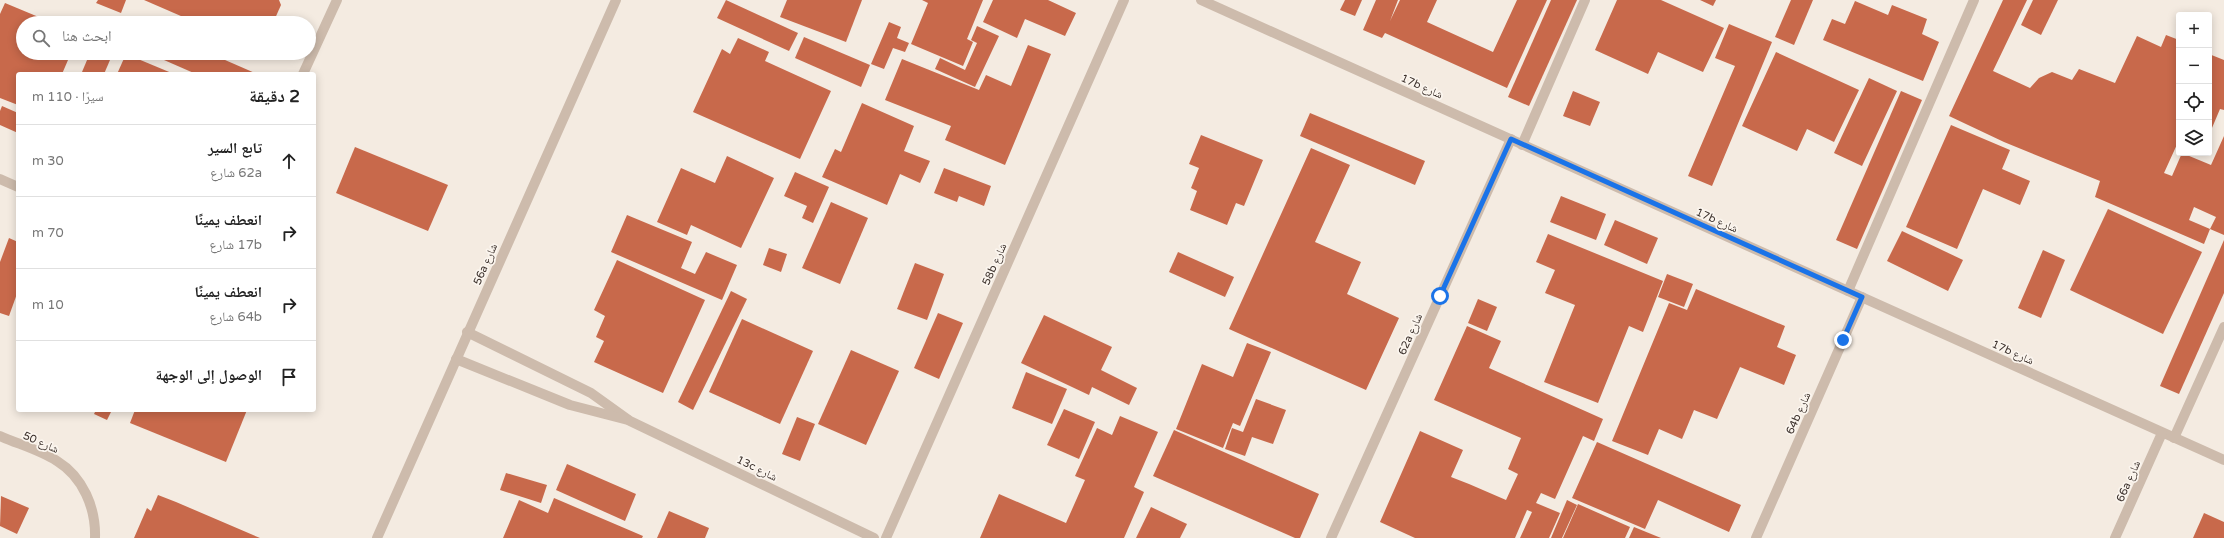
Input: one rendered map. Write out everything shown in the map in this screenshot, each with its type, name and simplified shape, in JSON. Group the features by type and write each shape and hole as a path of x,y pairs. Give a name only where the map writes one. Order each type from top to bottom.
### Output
{"street":[{"path":"316,46 337,0"},
{"name":"56a شارع","path":"377,538 616,0"},
{"name":"58b شارع","path":"886,538 1124,0"},
{"name":"17b شارع","path":"1201,0 2224,460"},
{"path":"1522,145 1584,0"},
{"path":"1848,292 1974,0"},
{"path":"304,72 309,60"},
{"name":"62a شارع","path":"1331,538 1511,139"},
{"path":"0,179 16,186"},
{"name":"64b شارع","path":"1756,538 1862,297"},
{"path":"2174,438 2224,327"},
{"name":"13c شارع","path":"468,332 591,393 630,420 874,538"},
{"name":"13c شارع","path":"456,359 570,405 630,420"},
{"name":"66a شارع","path":"2115,538 2162,433"},
{"name":"شارع 50","path":"0,436 57,461 71,473 83,488 91,505 95,526 95,538"}],"building":[{"path":"98,0 126,0 121,13 96,3"},
{"path":"144,0 279,0 281,5 276,16 181,16"},
{"path":"726,0 798,33 789,51 717,18"},
{"path":"787,0 862,0 846,42 780,17"},
{"path":"922,0 983,0 967,39 973,42 963,66 911,44 928,3"},
{"path":"993,0 1048,0 1076,13 1065,36 1025,19 1017,38 983,22"},
{"path":"1345,0 1362,0 1355,16 1340,10"},
{"path":"1376,0 1398,0 1390,21 1400,0 1437,0 1427,22 1493,52 1517,0 1547,0 1507,88 1385,33 1382,38 1363,30"},
{"path":"1551,0 1577,0 1529,106 1508,97"},
{"path":"1617,0 1661,0 1724,28 1703,72 1658,52 1648,74 1595,50"},
{"path":"1700,0 1716,0 1713,6"},
{"path":"1791,0 1813,0 1794,45 1775,37"},
{"path":"2003,0 2027,0 1993,71 2030,88 2039,78 2052,72 2072,80 2079,69 2115,83 2137,36 2161,47 2166,35 2176,39 2176,147 2164,173 2172,176 2181,156 2189,156 2211,165 2224,136 2224,235 2210,229 2204,244 2095,197 2100,181 2004,142 1949,116","holes":["2194,207 2216,217 2210,229 2189,220"]},
{"path":"2033,0 2058,0 2041,35 2021,25"},
{"path":"1855,1 1888,15 1892,5 1927,19 1922,34 1939,42 1923,81 1823,40 1832,19 1845,24"},
{"path":"5,3 36,16 16,16 16,60 68,60 63,72 16,72 16,104 0,98 0,14"},
{"path":"889,22 901,27 897,38 909,43 905,52 893,48 884,69 871,64"},
{"path":"1729,24 1772,42 1712,186 1688,176 1735,66 1715,58"},
{"path":"977,26 999,36 975,87 935,69 940,58 965,70 977,43 971,40"},
{"path":"804,37 870,65 861,87 795,58"},
{"path":"738,38 769,52 765,61 831,91 800,159 693,112 722,49 730,54"},
{"path":"1028,45 1051,54 1005,165 945,140 951,126 885,100 902,59 979,90 986,75 1011,86"},
{"path":"1776,52 1859,90 1834,142 1807,129 1797,151 1742,126"},
{"path":"2212,55 2224,60 2224,110 2220,109 2212,128"},
{"path":"87,60 110,60 105,72 82,72"},
{"path":"123,60 140,60 169,72 118,72"},
{"path":"164,60 225,60 252,72 191,72"},
{"path":"1869,78 1897,91 1862,166 1834,153"},
{"path":"1573,91 1600,102 1590,126 1563,116"},
{"path":"1901,91 1922,100 1857,249 1836,240"},
{"path":"862,103 914,126 904,151 930,161 920,183 900,174 887,205 822,177 835,149 841,152"},
{"path":"2,106 16,112 16,132 0,125 0,111"},
{"path":"1310,113 1425,161 1415,185 1300,136"},
{"path":"1951,125 2010,150 2002,169 2030,181 2020,205 1983,189 1957,249 1906,227"},
{"path":"1201,135 1263,160 1244,206 1236,203 1227,225 1190,210 1197,191 1191,188 1199,168 1189,164"},
{"path":"355,147 448,185 428,231 336,193"},
{"path":"1311,148 1350,165 1315,242 1361,262 1347,294 1399,318 1366,390 1229,329"},
{"path":"727,156 774,178 741,248 691,225 687,235 657,222 681,168 715,183"},
{"path":"944,168 991,186 984,206 959,196 957,202 934,193"},
{"path":"795,172 829,187 813,223 802,218 807,206 784,196"},
{"path":"1561,196 1606,214 1596,240 1550,222"},
{"path":"831,202 868,218 840,284 802,268"},
{"path":"2108,209 2202,252 2163,334 2070,290"},
{"path":"627,215 692,242 681,268 695,274 706,252 737,265 722,300 611,252"},
{"path":"1615,220 1658,238 1647,264 1604,245"},
{"path":"1902,231 1963,260 1948,291 1887,261"},
{"path":"1548,234 1663,281 1643,332 1629,326 1598,403 1544,382 1575,305 1545,293 1555,270 1536,262"},
{"path":"9,238 16,241 16,297 9,316 0,313 0,262"},
{"path":"2224,240 2224,293 2179,394 2160,386"},
{"path":"769,248 787,254 781,272 763,265"},
{"path":"2043,250 2065,260 2041,318 2018,308"},
{"path":"1178,252 1234,277 1225,297 1169,272"},
{"path":"617,260 705,300 663,393 594,362 604,341 596,337 605,316 594,310"},
{"path":"915,263 944,274 927,320 897,309"},
{"path":"1667,274 1693,284 1684,307 1658,297"},
{"path":"1696,289 1785,326 1777,347 1796,355 1784,385 1740,367 1717,419 1694,410 1682,439 1659,429 1648,455 1612,441 1669,303 1687,310"},
{"path":"731,291 747,299 693,410 678,402"},
{"path":"1478,299 1497,307 1487,331 1468,323"},
{"path":"938,313 963,323 939,379 914,368"},
{"path":"1044,315 1112,347 1101,370 1137,388 1129,405 1092,387 1089,395 1021,363"},
{"path":"742,319 813,351 780,424 709,392"},
{"path":"1467,326 1501,341 1489,368 1603,419 1594,441 1583,436 1555,499 1541,493 1536,503 1560,513 1549,538 1520,538 1532,512 1527,510 1515,538 1415,538 1380,522 1420,431 1463,450 1451,477 1506,500 1518,474 1508,469 1521,438 1434,400"},
{"path":"1247,343 1271,352 1240,426 1233,423 1223,448 1176,429 1202,364 1233,377"},
{"path":"851,350 899,371 866,445 818,424"},
{"path":"1026,372 1067,389 1052,424 1012,408"},
{"path":"1256,399 1286,410 1273,444 1252,437 1245,456 1225,449 1232,428 1243,432"},
{"path":"1064,409 1095,422 1079,459 1047,445"},
{"path":"95,412 111,412 107,420 94,414"},
{"path":"134,412 246,412 226,462 130,423"},
{"path":"1120,416 1158,432 1134,487 1144,492 1124,538 980,538 999,494 1066,523 1085,480 1075,476 1097,428 1112,435"},
{"path":"797,417 815,424 800,461 782,454"},
{"path":"1174,430 1319,494 1300,538 1295,538 1153,476"},
{"path":"1597,442 1741,505 1729,532 1658,500 1645,529 1572,498"},
{"path":"567,464 636,494 625,521 556,490"},
{"path":"506,473 547,485 541,503 500,490"},
{"path":"158,495 260,538 134,538 147,508 151,511"},
{"path":"1,496 29,508 17,534 0,526"},
{"path":"554,498 643,536 642,538 503,538 519,500 548,513"},
{"path":"1567,500 1577,505 1562,538 1551,538"},
{"path":"1578,504 1630,527 1625,538 1563,538"},
{"path":"1151,507 1187,524 1180,538 1136,538"},
{"path":"669,511 709,528 705,538 657,538"},
{"path":"2204,513 2224,522 2224,538 2193,538"},
{"path":"1634,527 1661,538 1629,538"}],"route":[{"path":"1440,296 1511,139 1862,297 1843,340"}]}
